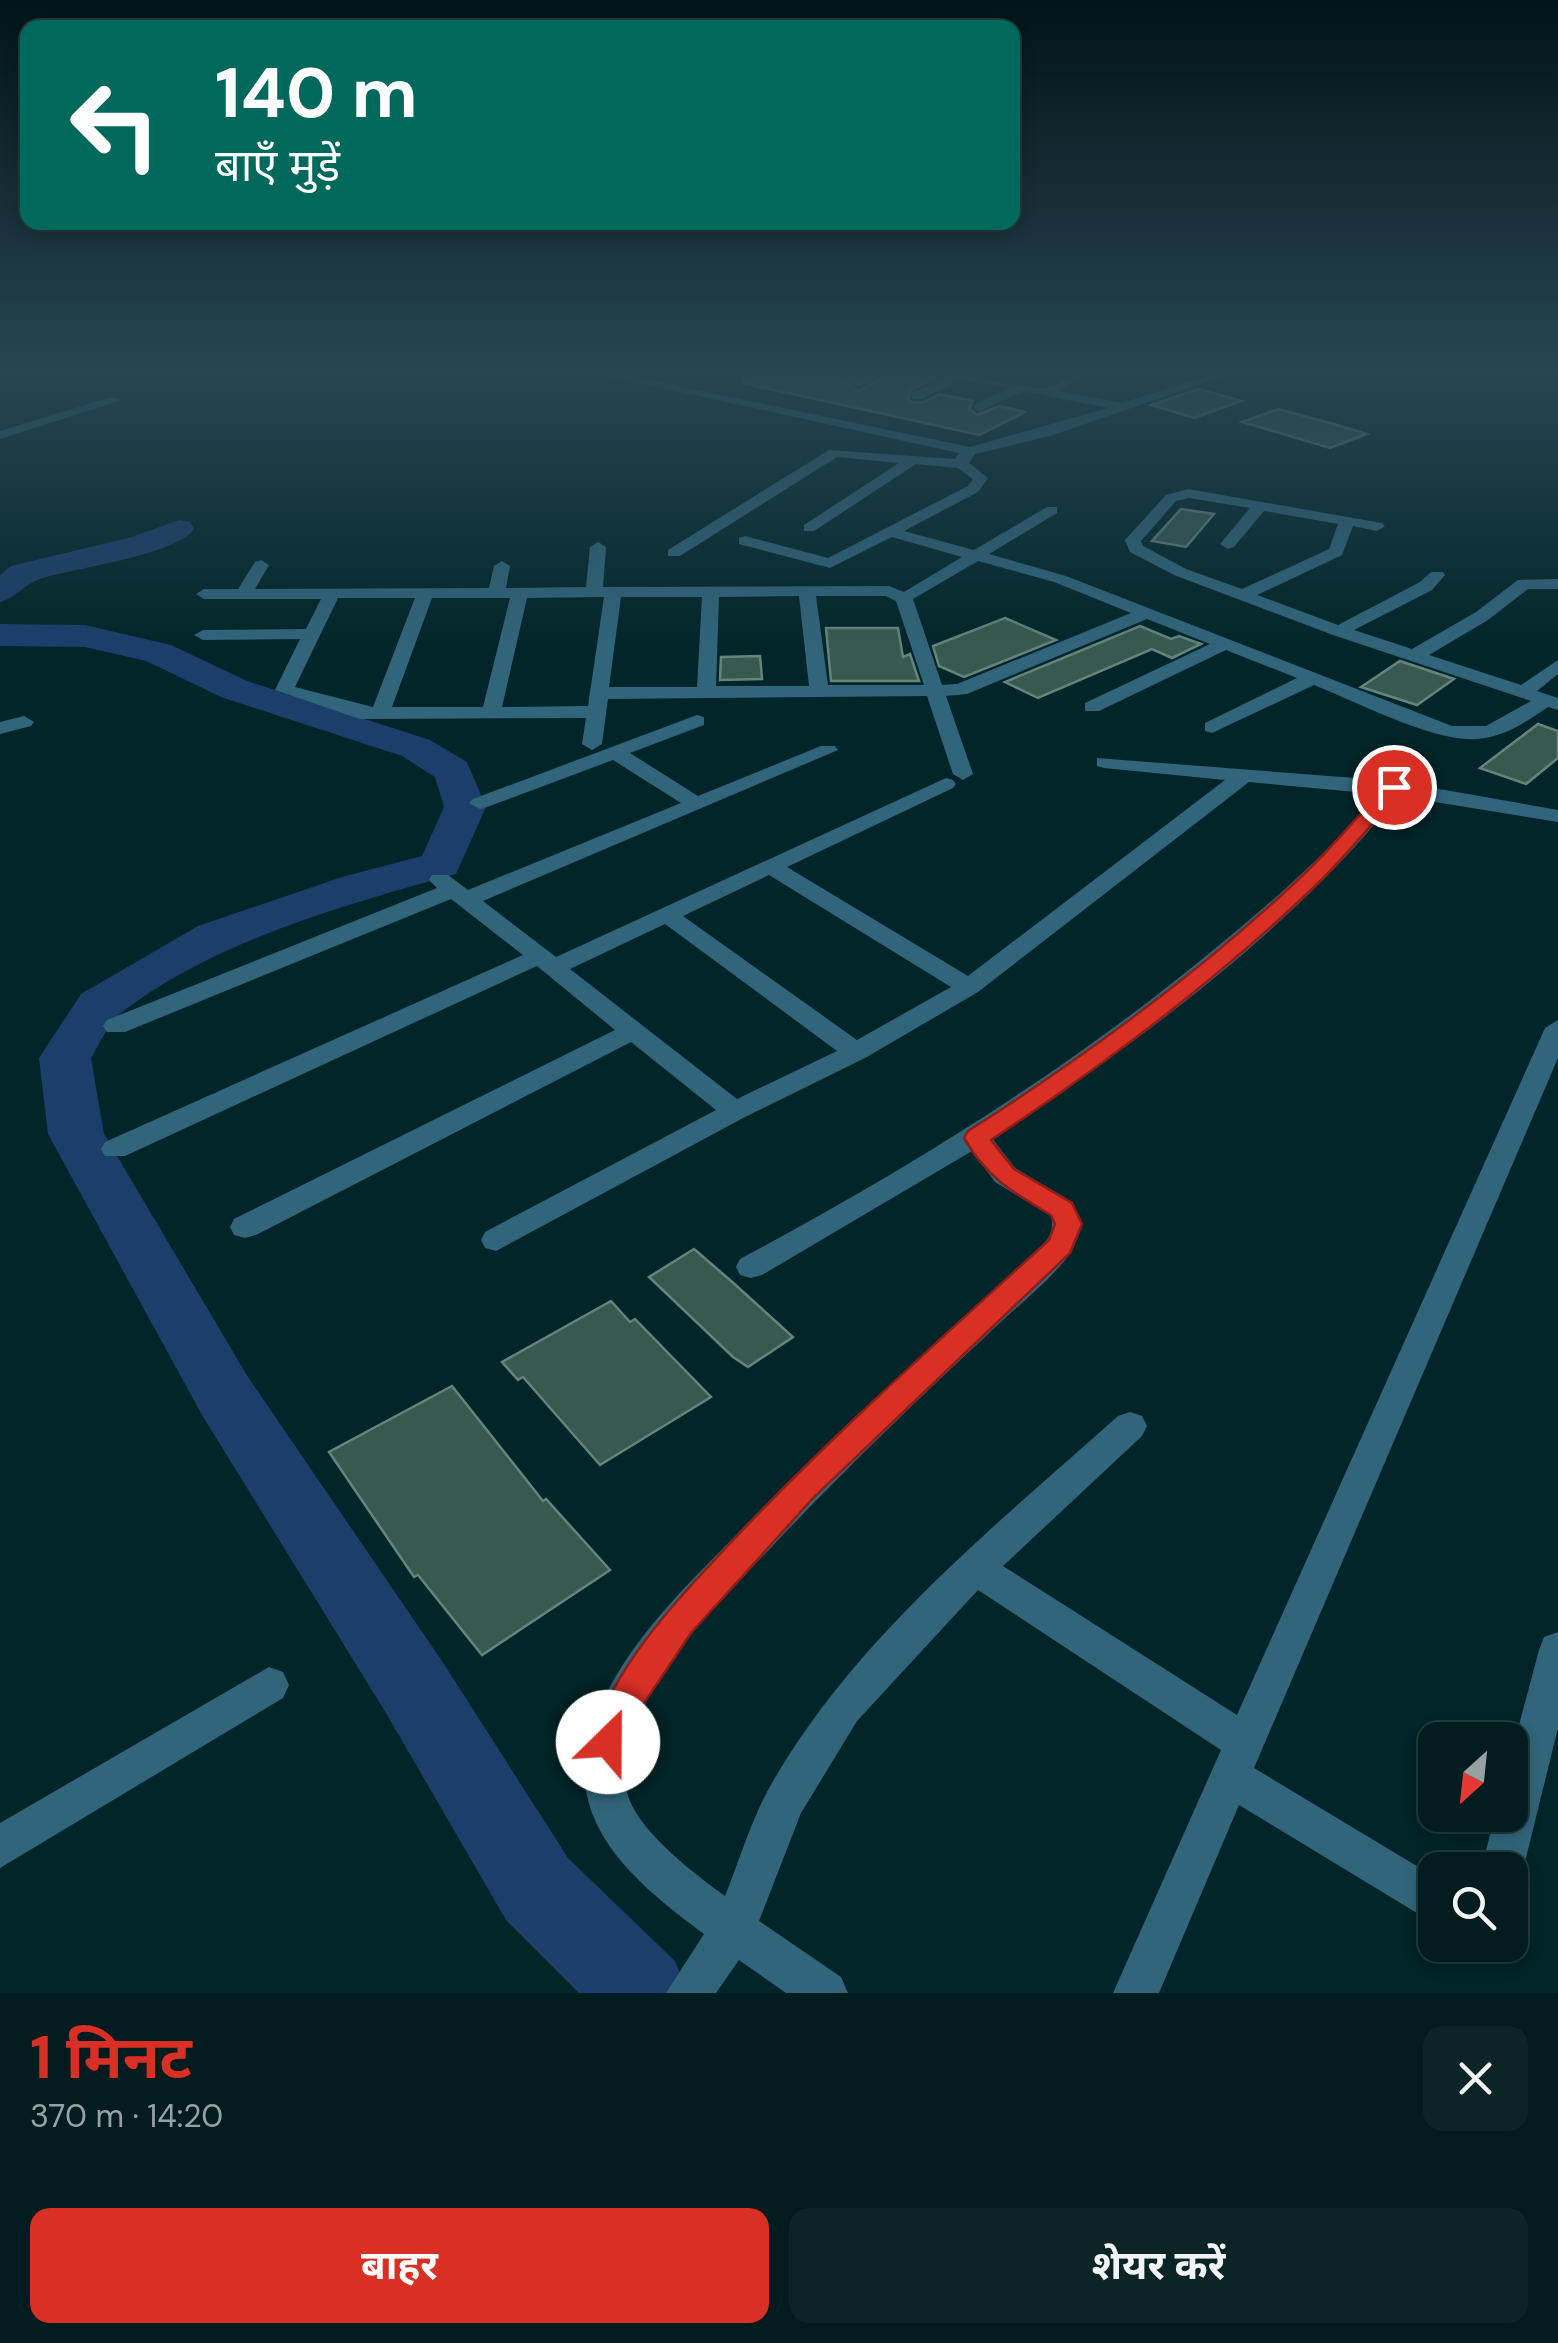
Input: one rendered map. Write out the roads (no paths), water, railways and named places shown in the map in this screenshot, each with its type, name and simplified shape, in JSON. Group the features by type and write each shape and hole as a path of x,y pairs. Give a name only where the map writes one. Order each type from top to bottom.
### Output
{"street":[{"path":"674,553 812,466"},
{"path":"810,528 903,466"},
{"path":"745,541 830,562 981,482 972,466"},
{"path":"1378,526 1178,494 1133,540 1136,550 1180,572 1339,631 1552,702"},
{"path":"1228,544 1260,506"},
{"path":"911,594 1052,510"},
{"path":"1243,596 1336,552 1346,520"},
{"path":"892,532 1060,579 1464,734 1496,732 1552,702"},
{"path":"592,744 603,592 598,548"},
{"path":"243,594 261,566"},
{"path":"496,592 502,566"},
{"path":"1339,631 1426,586 1437,575"},
{"path":"1414,656 1482,616 1524,584 1558,584"},
{"path":"807,591 819,692"},
{"path":"115,1149 549,960 668,916 954,779 935,691 904,598 888,591 204,594"},
{"path":"491,713 520,592"},
{"path":"706,692 711,592"},
{"path":"332,593 284,690 360,714 491,713 706,692 960,690 1146,613"},
{"path":"380,714 426,593"},
{"path":"203,635 312,634"},
{"path":"1092,708 1225,644"},
{"path":"1523,692 1558,665"},
{"path":"1212,727 1312,678"},
{"path":"480,803 696,721"},
{"path":"0,728 24,722"},
{"path":"116,1026 453,890 698,805 828,750"},
{"path":"614,752 698,805"},
{"path":"1104,762 1242,777 1394,787 1558,816"},
{"path":"496,1240 735,1111 856,1052 969,987 1242,777"},
{"path":"751,1267 864,1207 1056,1086 1199,976 1308,882 1394,787"},
{"path":"772,867 969,987"},
{"path":"453,890 549,960 631,1032 735,1111"},
{"path":"668,916 856,1052"},
{"path":"1136,1993 1558,1028"},
{"path":"245,1226 631,1032"},
{"path":"826,1993 734,1929 626,1836 610,1808 602,1769 618,1710 678,1622 802,1488 1060,1246 1068,1224 1062,1209 1005,1175 976,1138"},
{"path":"690,1991 734,1929 785,1800 809,1756 843,1708 975,1568 1130,1426"},
{"path":"975,1568 1418,1890"},
{"path":"1507,1852 1558,1650"},
{"path":"0,1847 268,1685"}],"waterway":[{"path":"0,592 23,573 143,544 179,529"},
{"path":"0,635 85,636 158,653 234,689 416,748 453,771 465,807 440,865 358,887 215,936 99,1005 65,1058 76,1134 225,1396 414,1687 537,1889 643,1993"}]}
